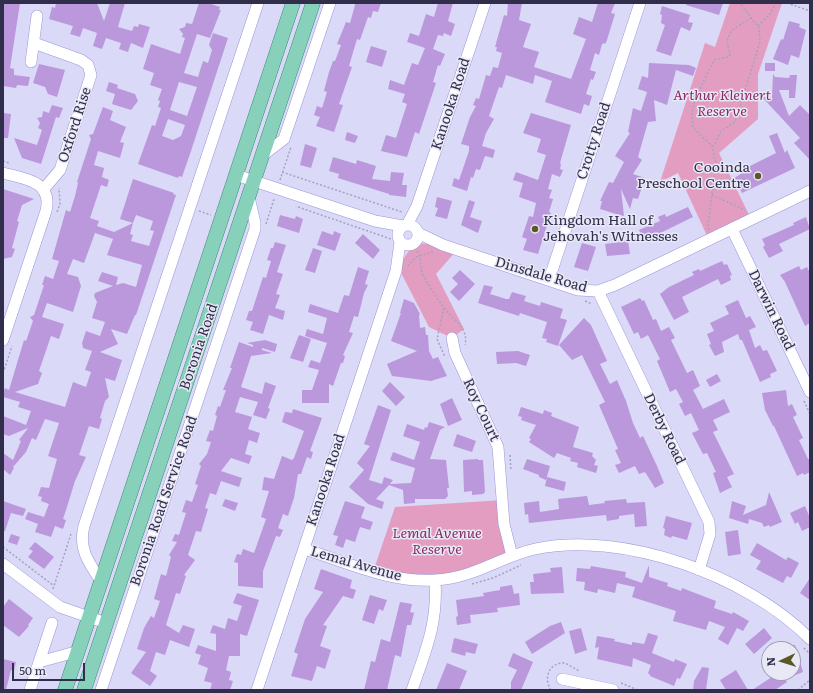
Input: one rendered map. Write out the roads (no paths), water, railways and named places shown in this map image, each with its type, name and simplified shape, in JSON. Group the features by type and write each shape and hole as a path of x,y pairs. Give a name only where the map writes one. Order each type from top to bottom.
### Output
{"main road":[{"name":"Boronia Road","path":"65,690 294,3"},
{"name":"Boronia Road","path":"84,690 313,3"}],"street":[{"path":"101,581 84,554 82,539 84,526 258,3"},
{"path":"262,156 284,139 330,3"},
{"name":"Kanooka Road","path":"411,227 485,3"},
{"name":"Crotty Road","path":"549,280 640,3"},
{"path":"31,62 36,16"},
{"name":"Oxford Rise","path":"34,43 81,60 88,65 91,74 60,170 43,190"},
{"path":"3,173 34,182 43,190 48,201 3,340"},
{"name":"Dinsdale Road","path":"236,175 374,221 411,227 443,245 578,290 598,290 615,285 810,191"},
{"name":"Boronia Road Service Road","path":"101,690 254,230 255,223 249,197"},
{"name":"Dinsdale Road","path":"374,221 398,240"},
{"path":"411,227 418,238 415,246 405,245 398,240 399,230 411,227"},
{"name":"Darwin Road","path":"732,229 810,392"},
{"name":"Kanooka Road","path":"257,690 396,270 398,240"},
{"name":"Dinsdale Road","path":"415,246 443,245"},
{"name":"Kanooka Road","path":"396,270 415,246"},
{"name":"Derby Road","path":"598,290 709,522 710,534 699,570"},
{"name":"Roy Court","path":"452,338 455,352 498,447 504,524 512,556"},
{"name":"Lemal Avenue","path":"304,549 380,574 409,580 435,580 467,575 488,568 512,556 552,546 591,544 644,553 699,570 726,581 761,600 796,626 805,642"},
{"path":"3,564 60,607 106,623"},
{"path":"412,690 434,621 436,609 435,580"},
{"path":"30,690 52,623"},
{"path":"39,662 79,651"},
{"path":"562,679 613,690"}],"place":[{"name":"Cooinda Preschool Centre","path":"758,176"},
{"name":"Kingdom Hall of Jehovah's Witnesses","path":"535,229"}],"park label":[{"name":"Arthur Kleinert Reserve","path":"722,104"},
{"name":"Lemal Avenue Reserve","path":"437,542"}]}
